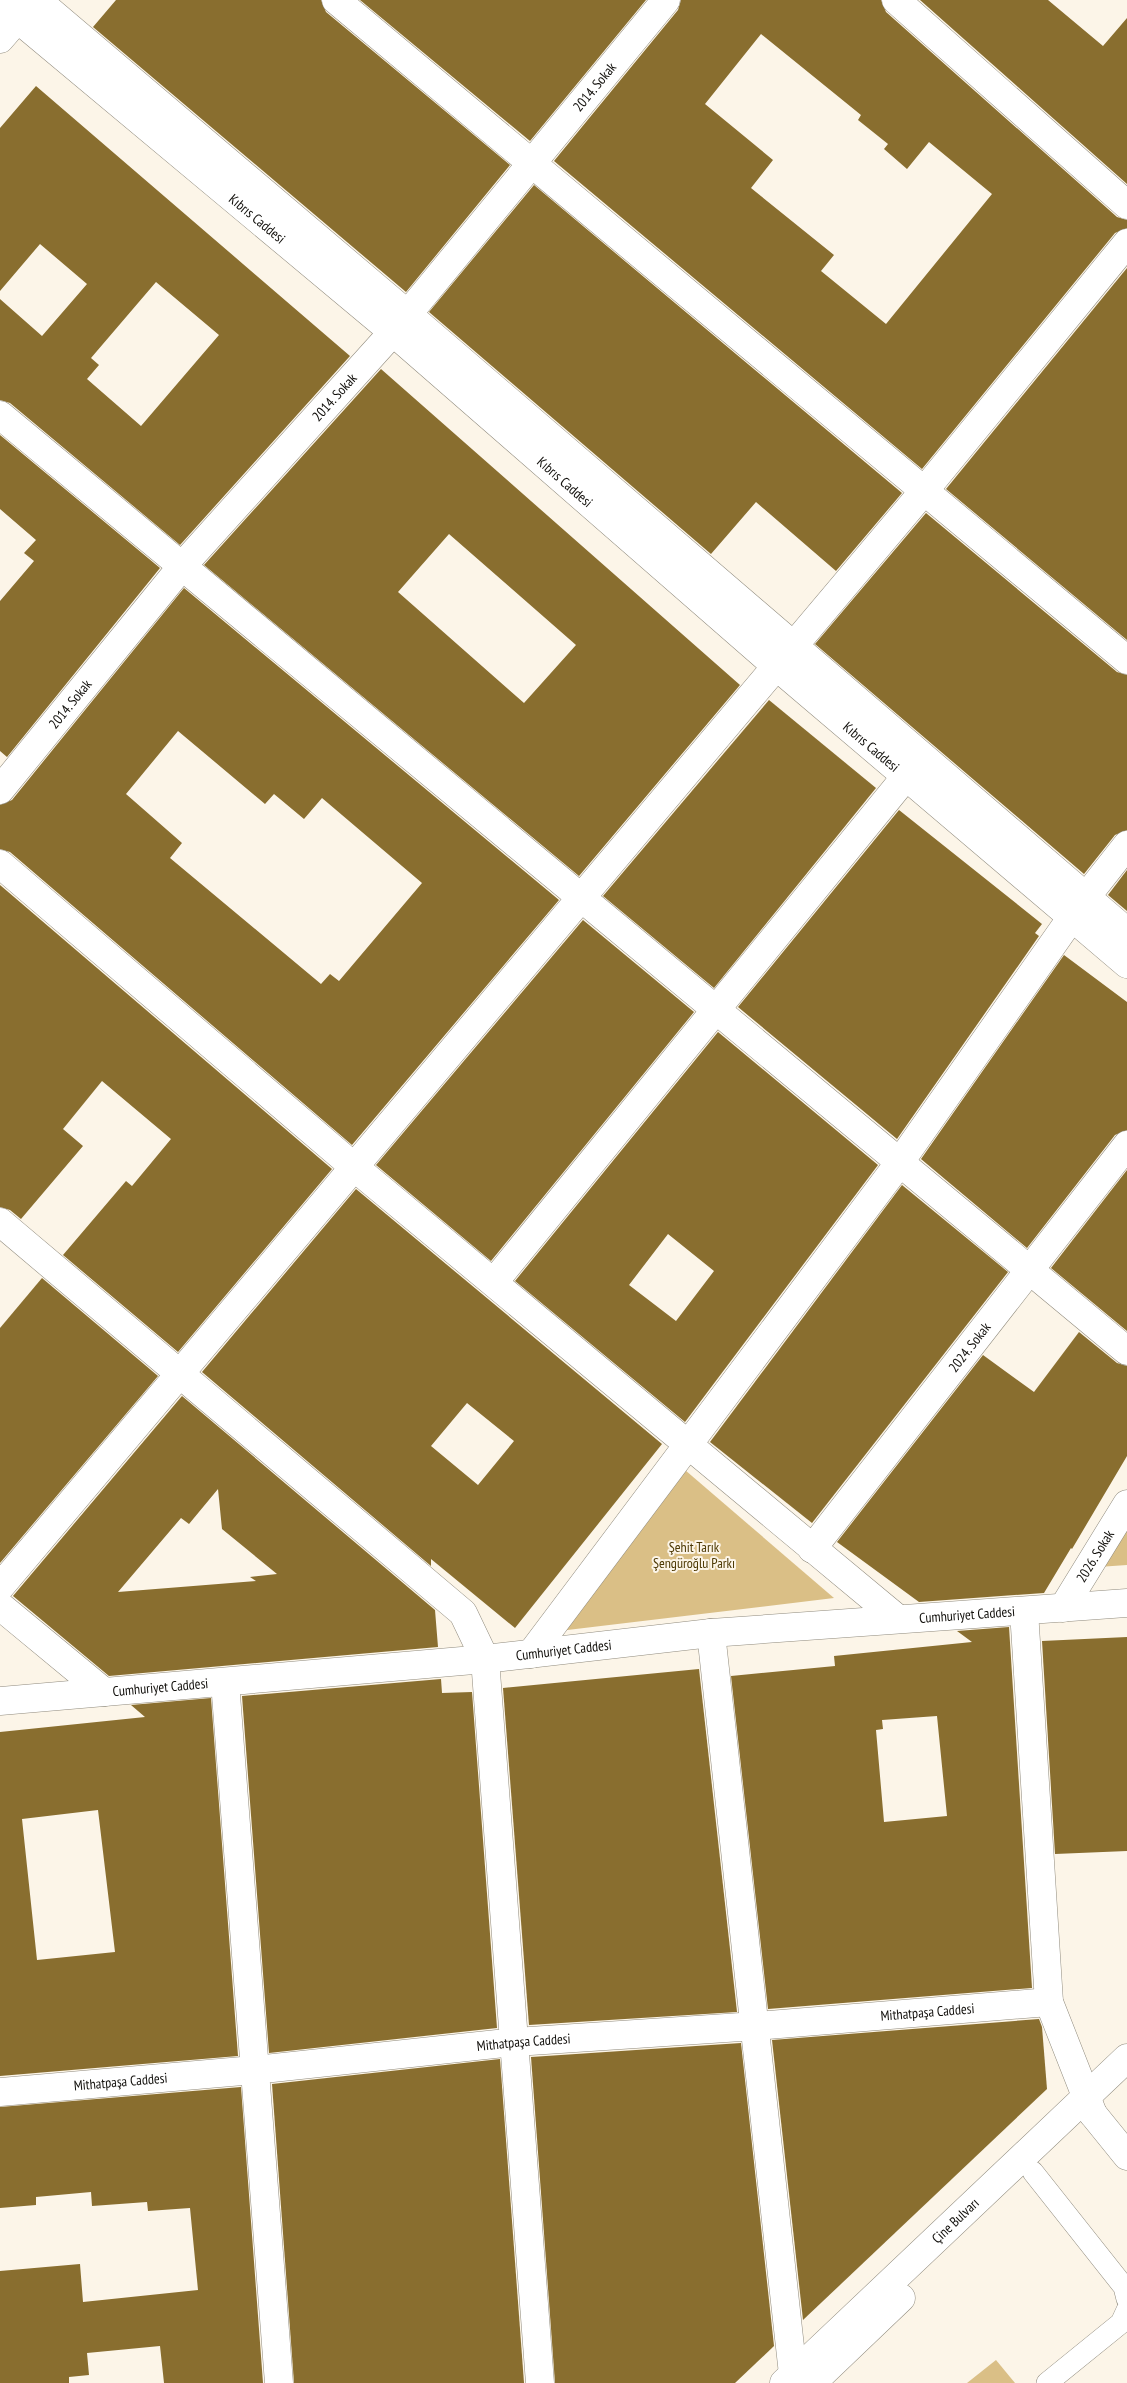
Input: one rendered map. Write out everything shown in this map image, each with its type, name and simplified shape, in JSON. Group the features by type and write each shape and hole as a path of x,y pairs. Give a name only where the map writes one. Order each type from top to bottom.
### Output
{"street":[{"path":"336,0 1127,660"},
{"name":"2014. Sokak","path":"0,790 183,565 399,323 666,0"},
{"path":"896,0 1127,205"},
{"name":"Kıbrıs Caddesi","path":"18,12 399,323 1079,908 1127,964"},
{"path":"0,1587 181,1375 353,1166 924,490 1127,243"},
{"path":"0,415 183,565 581,896 716,1011 1127,1351"},
{"path":"494,1282 915,766"},
{"path":"531,1654 900,1162 1079,908 1127,845"},
{"path":"0,864 353,1166 898,1619"},
{"name":"Kıbrıs Caddesi","path":"1079,908 1127,932"},
{"name":"2024. Sokak","path":"812,1549 1127,1145"},
{"path":"0,1222 463,1613 485,1659 540,2383"},
{"name":"2026. Sokak","path":"1064,1608 1127,1504"},
{"name":"Cumhuriyet Caddesi","path":"0,1701 485,1659 711,1633 1127,1603"},
{"path":"0,1606 104,1692"},
{"path":"1024,1611 1049,2002 1089,2106 1127,2156"},
{"path":"711,1633 796,2380"},
{"path":"225,1682 279,2383"},
{"name":"Mithatpaşa Caddesi","path":"0,2092 254,2070 515,2042 756,2026 1049,2002"},
{"name":"Çine Bulvarı","path":"796,2380 1033,2172 1127,2058"},
{"name":"Çine Bulvarı","path":"796,2380 1089,2106 1127,2082"}],"lane":[{"path":"1033,2172 1124,2287 1127,2299"},
{"path":"1047,2383 1121,2323 1127,2310"}],"green space":[{"name":"Şehit Tarık Şengüroğlu Parkı","path":"685,1470 834,1598 559,1631"},
{"path":"1127,1519 1127,1565 1098,1567"},
{"path":"996,2360 1015,2383 967,2383"}],"building":[{"path":"116,0 321,0 326,12 510,165 406,292 93,27"},
{"path":"360,0 646,0 530,141"},
{"path":"681,0 881,0 886,12 1117,217 1127,220 1127,228 1115,233 922,469 554,161 678,10","holes":["761,34 861,115 858,120 888,144 884,149 907,169 929,142 992,194 886,324 821,271 834,255 751,188 773,160 705,104"]},
{"path":"920,0 1048,0 1103,46 1127,18 1127,184"},
{"path":"36,86 350,356 180,545 10,403 0,400 0,299 42,336 87,284 40,244 0,291 0,128","holes":["156,282 219,335 141,426 87,379 99,365 91,358"]},
{"path":"534,185 902,493 836,571 756,502 711,554 429,312"},
{"path":"1127,268 1127,640 946,489"},
{"path":"381,369 740,685 579,876 204,565","holes":["449,534 576,645 524,703 398,592"]},
{"path":"0,435 160,568 7,757 0,751 0,601 34,561 24,553 36,540 0,509"},
{"path":"926,513 1117,672 1127,675 1127,830 1115,835 1084,874 815,644"},
{"path":"184,588 559,900 352,1145 10,852 0,849 0,805 12,800","holes":["178,731 265,804 274,794 304,819 322,798 422,883 339,981 330,974 321,984 170,858 182,843 126,794"]},
{"path":"769,700 876,788 714,988 603,896"},
{"path":"899,810 1042,924 1035,933 1039,936 897,1139 738,1007"},
{"path":"1127,870 1127,911 1108,895"},
{"path":"0,885 332,1169 178,1352 63,1255 126,1181 132,1186 171,1139 102,1081 63,1129 83,1146 21,1219 10,1210 0,1207"},
{"path":"583,920 694,1012 491,1261 376,1165"},
{"path":"1064,955 1127,1002 1127,1130 1115,1135 1027,1248 921,1159"},
{"path":"718,1032 878,1165 685,1422 515,1281","holes":["668,1234 714,1271 676,1321 629,1285"]},
{"path":"1127,1170 1127,1331 1051,1268"},
{"path":"902,1185 1008,1272 812,1523 710,1442"},
{"path":"356,1189 662,1444 515,1628 431,1559 431,1566 202,1372","holes":["467,1403 514,1441 478,1485 431,1446"]},
{"path":"42,1278 158,1376 0,1563 0,1328"},
{"path":"1079,1332 1117,1363 1127,1366 1127,1456 1044,1593 919,1602 837,1542 983,1355 1034,1392"},
{"path":"182,1396 435,1610 438,1647 109,1676 13,1596","holes":["218,1489 222,1529 277,1574 250,1577 256,1581 118,1592 181,1518 189,1524"]},
{"path":"1009,1627 1032,1988 768,2009 731,1676 835,1666 834,1656 972,1642 957,1631","holes":["937,1716 947,1816 884,1822 876,1730 883,1729 882,1720"]},
{"path":"1127,1637 1127,1851 1055,1854 1042,1641"},
{"path":"699,1669 737,2012 529,2025 503,1688"},
{"path":"441,1679 442,1693 472,1692 497,2028 269,2053 242,1696"},
{"path":"211,1698 238,2056 0,2076 0,1732 145,1717 131,1705","holes":["98,1810 115,1952 37,1960 22,1819"]},
{"path":"1039,2019 1042,2027 1047,2089 803,2320 772,2040"},
{"path":"741,2043 774,2346 735,2383 555,2383 531,2057"},
{"path":"500,2059 524,2383 294,2383 272,2084"},
{"path":"241,2087 263,2383 164,2383 160,2346 87,2353 89,2375 69,2377 69,2383 0,2383 0,2271 80,2264 83,2302 198,2290 190,2208 148,2211 147,2202 92,2206 91,2192 36,2197 36,2205 0,2208 0,2107"}]}
